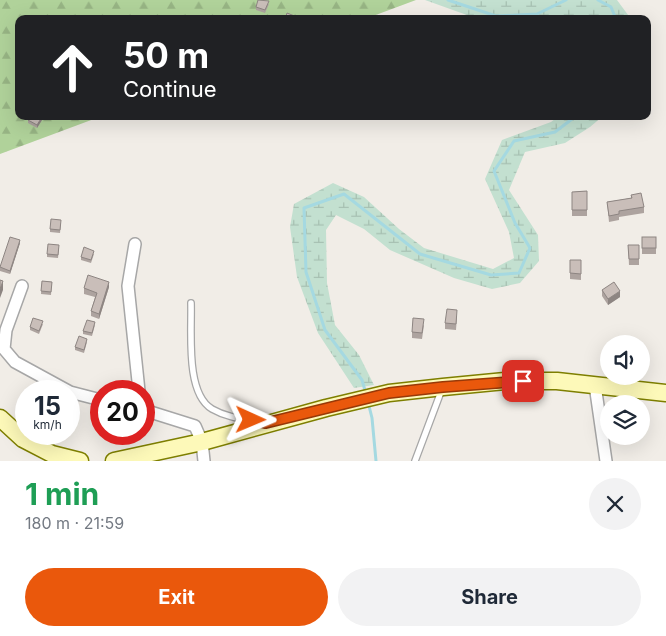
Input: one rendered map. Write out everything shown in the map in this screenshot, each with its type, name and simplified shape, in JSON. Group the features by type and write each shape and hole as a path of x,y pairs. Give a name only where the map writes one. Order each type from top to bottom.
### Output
{"main road":[{"path":"114,461 202,442 266,423 389,393 505,381 557,381 666,393"},
{"path":"0,418 30,443 52,454 80,461"}],"street":[{"path":"135,244 128,286 137,380"},
{"path":"22,286 6,330 4,349 15,362 70,392 90,397"},
{"path":"595,386 606,461"},
{"path":"155,414 194,426 202,442 204,461"}],"lane":[{"path":"191,303 193,377 198,394 211,408 235,418 266,423"},
{"path":"415,461 443,387"}],"green space":[{"path":"0,0 416,0 376,15 15,15 15,120 91,120 0,154"},
{"path":"425,0 617,0 628,15 467,15"},
{"path":"554,120 598,120 565,143 525,152 509,190 538,235 539,261 520,283 492,289 454,278 390,250 364,229 336,215 326,230 327,283 335,325 359,355 374,385 354,388 318,333 297,277 290,227 294,204 333,183 364,197 399,229 424,248 493,269 514,258 509,232 485,179 502,140"}],"building":[{"path":"258,0 269,1 265,10 256,7"},
{"path":"28,120 40,120 37,125"},
{"path":"587,191 587,210 572,210 572,192"},
{"path":"641,193 644,207 619,211 619,214 609,216 607,202 632,198 631,195"},
{"path":"51,219 61,220 60,230 50,229"},
{"path":"10,237 20,240 10,271 0,267"},
{"path":"642,237 656,237 656,248 642,248"},
{"path":"48,244 59,245 58,255 47,254"},
{"path":"628,245 639,245 639,259 629,259"},
{"path":"84,247 94,251 91,260 81,257"},
{"path":"570,260 581,260 581,274 570,273"},
{"path":"88,275 109,282 99,314 91,311 97,293 84,288"},
{"path":"42,281 52,282 51,292 41,291"},
{"path":"614,282 620,291 608,299 602,290"},
{"path":"447,309 457,310 456,324 445,323"},
{"path":"33,318 43,321 39,331 30,327"},
{"path":"413,318 424,319 422,333 412,332"},
{"path":"87,320 95,322 92,333 83,331"},
{"path":"79,336 87,339 84,350 75,347"}],"waterway":[{"path":"448,0 493,15"},
{"path":"516,15 537,14 566,0"},
{"path":"598,0 611,7 614,15"},
{"path":"366,394 362,380 325,330 306,272 304,208 344,194 420,254 491,275 519,273 530,248 515,223 494,171 514,141 555,132 571,120"},
{"path":"368,402 372,418 376,461"}],"route":[{"path":"251,420 266,423 389,393 505,381 523,381"}]}
